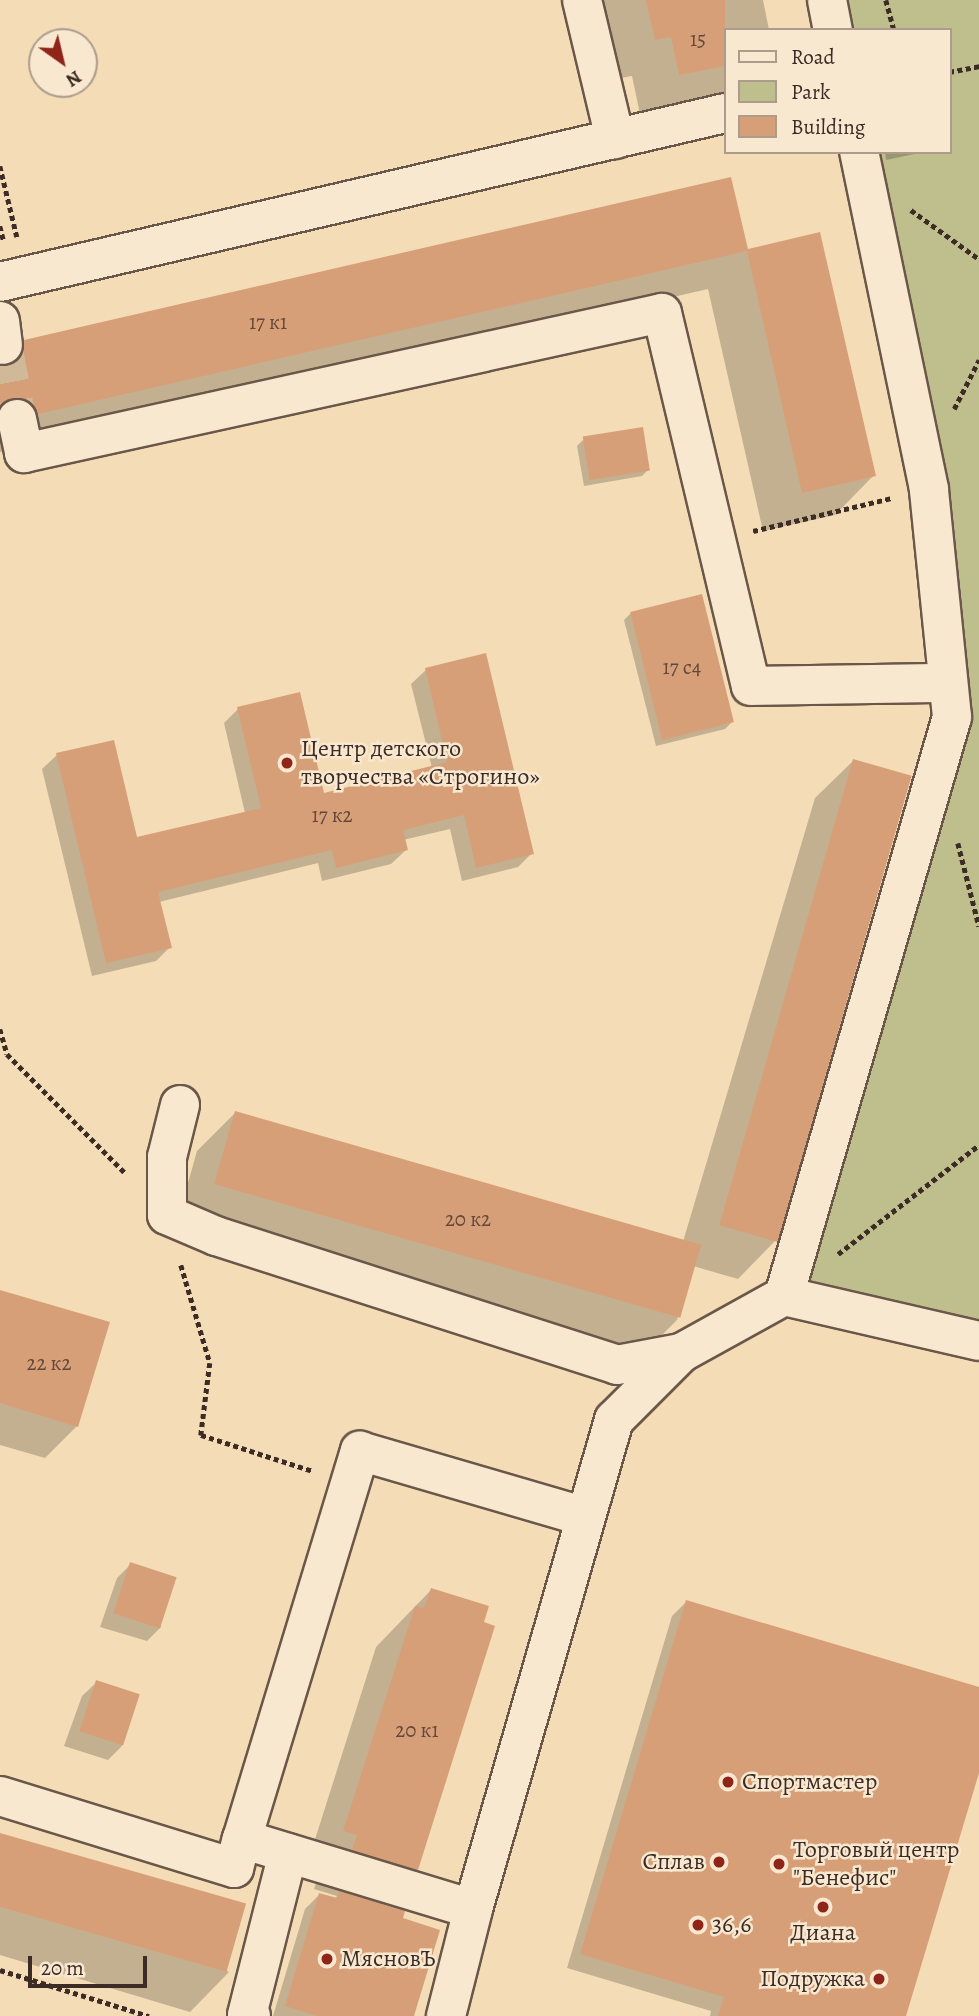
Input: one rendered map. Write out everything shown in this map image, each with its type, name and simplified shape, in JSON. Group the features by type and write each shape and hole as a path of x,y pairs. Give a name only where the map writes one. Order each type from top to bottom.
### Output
{"lane":[{"path":"582,0 615,139"},
{"path":"827,0 833,28"},
{"path":"13,279 724,113"},
{"path":"784,1296 952,717 929,489 861,164"},
{"path":"14,444 662,313 751,687 948,683"},
{"path":"180,1105 167,1157 167,1215 216,1236 617,1365 681,1353"},
{"path":"446,2016 473,1909 614,1420 681,1353 784,1296 979,1341"},
{"path":"0,1796 234,1868 360,1451 586,1517"},
{"path":"242,1839 473,1909"},
{"path":"251,2016 247,2015 288,1853"}],"path":[{"path":"886,0 893,28"},
{"path":"951,72 979,66"},
{"path":"861,164 979,259"},
{"path":"0,166 13,279"},
{"path":"715,540 929,489"},
{"path":"0,1029 7,1054 167,1215 210,1363 201,1435 351,1482"},
{"path":"784,1296 979,1146"},
{"path":"0,1970 149,2016"}],"green space":[{"path":"843,0 979,0 979,1341 784,1296 952,717 870,154 951,154 951,28 848,28"}],"building":[{"path":"646,0 725,0 724,66 679,75 671,37 655,40"},
{"path":"731,177 748,249 820,232 876,476 802,493 747,251 38,414 33,404 23,398 12,398 0,406 0,366 17,362 23,353 24,340"},
{"path":"643,427 650,470 590,480 583,437"},
{"path":"702,594 734,722 662,740 630,612"},
{"path":"486,653 534,854 476,868 464,815 403,830 408,850 336,868 332,850 158,892 172,948 106,963 56,753 114,740 137,837 261,808 237,707 300,692 324,793 447,762 425,668"},
{"path":"853,759 912,776 778,1242 719,1225"},
{"path":"235,1111 701,1245 680,1318 214,1184"},
{"path":"0,1290 110,1322 78,1427 0,1403"},
{"path":"130,1562 177,1577 160,1628 113,1613"},
{"path":"431,1588 489,1606 484,1622 495,1626 418,1870 352,1850 357,1835 343,1831 415,1606 424,1608"},
{"name":"Торговый центр \"Бенефис\"","path":"686,1600 979,1687 979,1773 906,2016 718,2016 724,1997 580,1954"},
{"path":"96,1680 140,1694 123,1746 79,1731"},
{"path":"0,1833 246,1904 227,1972 0,1907"},
{"path":"339,1891 405,1911 403,1918 440,1930 414,2016 317,2016 285,2006 319,1893 337,1898"}],"tunnel":[{"path":"3,345 17,419"}],"place":[{"name":"Центр детского творчества «Строгино»","path":"287,763"},
{"name":"Спортмастер","path":"728,1782"},
{"name":"Сплав","path":"719,1862"},
{"name":"Торговый центр \"Бенефис\"","path":"779,1864"},
{"name":"Диана","path":"823,1907"},
{"name":"36,6","path":"698,1925"},
{"name":"МясновЪ","path":"327,1959"},
{"name":"Подружка","path":"879,1979"}]}
